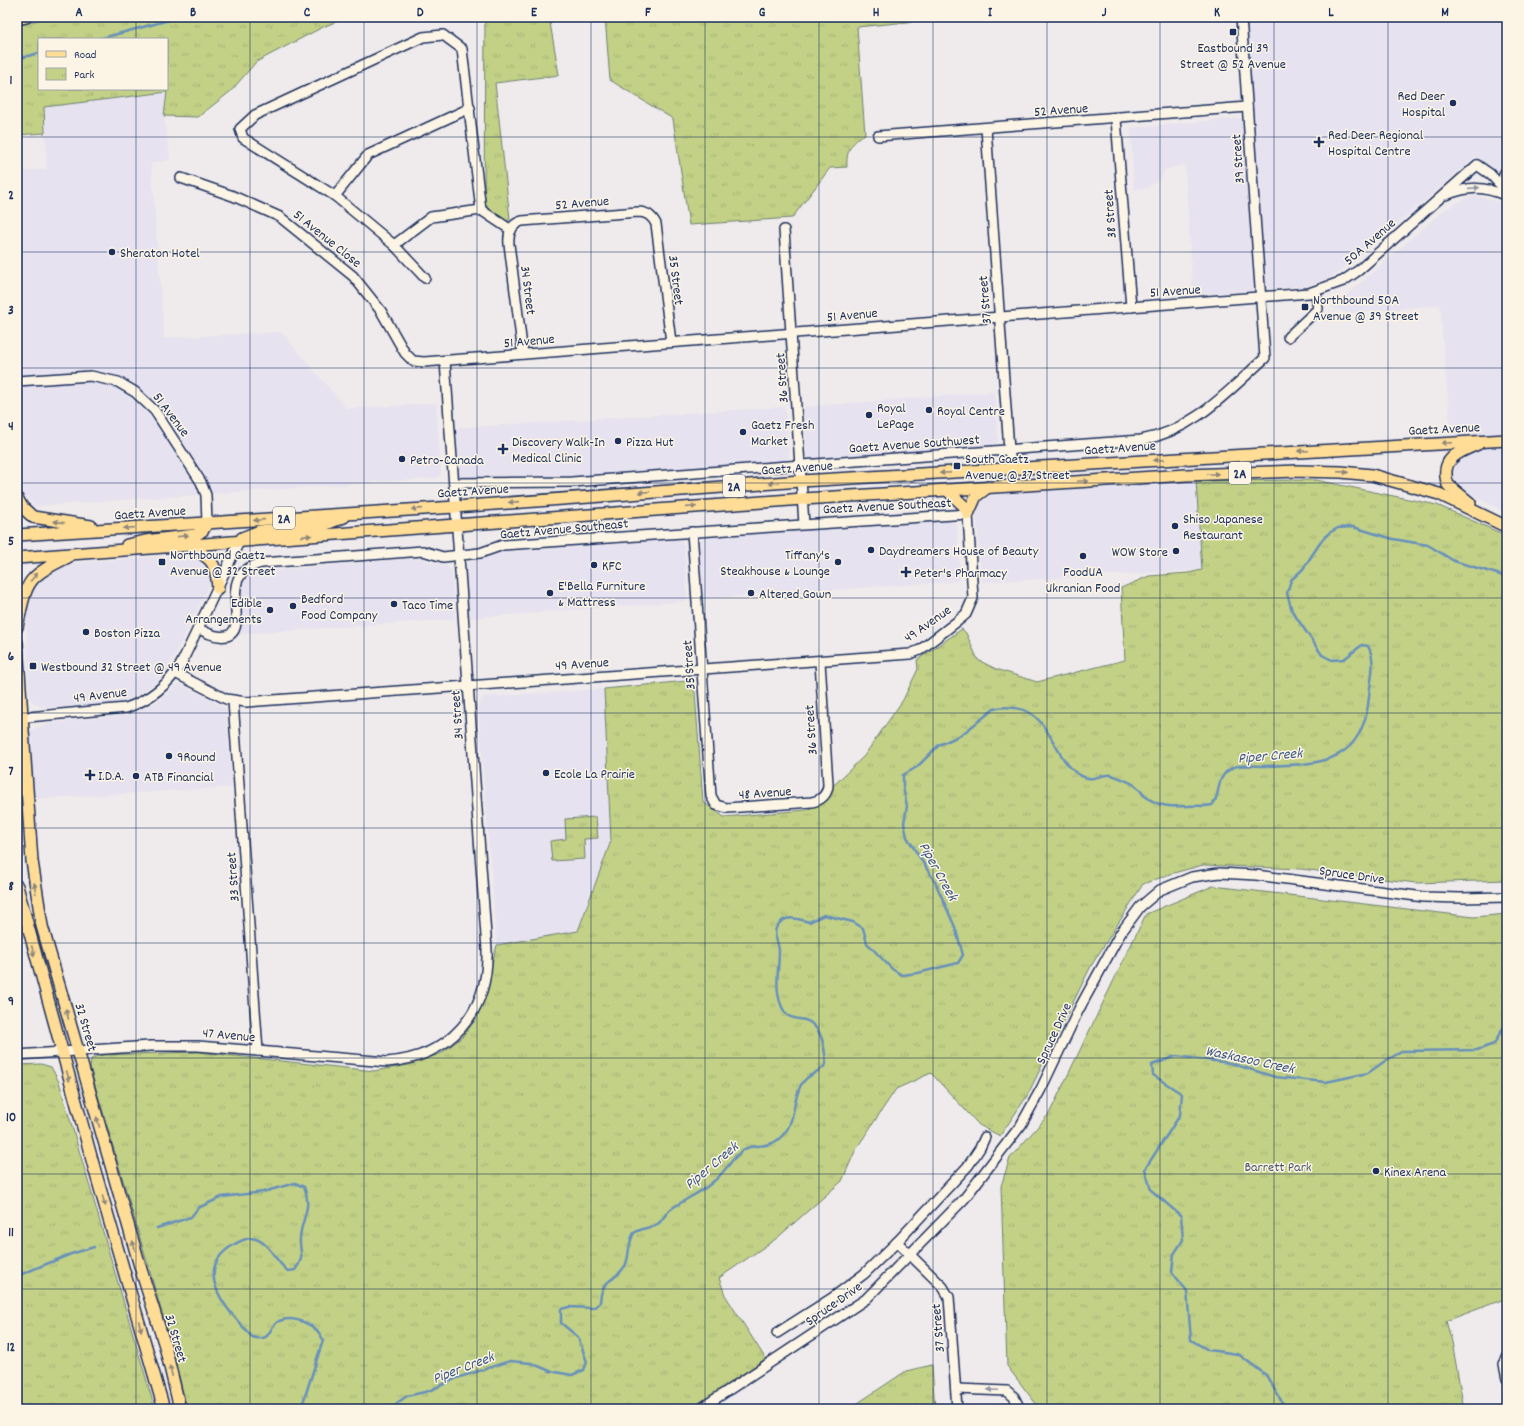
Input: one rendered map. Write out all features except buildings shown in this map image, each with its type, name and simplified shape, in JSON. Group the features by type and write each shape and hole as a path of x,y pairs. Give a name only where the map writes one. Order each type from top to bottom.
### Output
{"main road":[{"path":"17,19 26,17"},
{"name":"Gaetz Avenue","path":"17,535 456,507 801,481 1507,440"},
{"path":"1484,515 1448,485 1446,474 1448,463 1455,455 1486,441"},
{"name":"2A","path":"17,558 802,499 1186,475 1296,471 1341,472 1372,475 1439,494 1507,527"},
{"path":"968,514 976,496 988,487"},
{"path":"947,490 964,506 968,514"},
{"path":"17,498 22,507 33,517 112,530"},
{"path":"240,542 243,538 260,531 324,525 354,513"},
{"path":"119,551 126,545 144,541 196,535 203,530 207,523"},
{"path":"190,546 207,555 214,562 218,588"},
{"path":"17,627 24,595 33,577 45,567 74,554"},
{"name":"32 Street","path":"17,643 19,715 37,903 42,926 78,1052 165,1346 180,1409"},
{"path":"17,768 22,792 28,807"},
{"path":"17,886 62,1052 164,1409"}],"street":[{"name":"39 Street","path":"1241,17 1261,298"},
{"path":"425,278 394,245 335,196 243,138 240,129 255,116 423,37 443,35 462,49 481,210"},
{"name":"52 Avenue","path":"878,136 1116,119 1247,107"},
{"path":"335,196 368,155 470,108"},
{"name":"38 Street","path":"1116,119 1131,307"},
{"name":"37 Street","path":"986,128 1009,450 1012,469"},
{"name":"50A Avenue","path":"1261,298 1316,292 1343,281 1359,270 1477,165 1490,174 1507,190"},
{"path":"1507,170 1503,179 1507,190"},
{"name":"51 Avenue Close","path":"181,178 233,196 280,217 353,276 381,311 405,354 413,361 445,361"},
{"path":"1441,196 1468,188 1480,187 1507,196"},
{"path":"394,245 431,217 481,210 510,230"},
{"name":"52 Avenue","path":"510,230 522,221 638,212 647,214 655,222"},
{"name":"35 Street","path":"655,222 671,342"},
{"name":"34 Street","path":"510,230 509,244 523,354"},
{"name":"36 Street","path":"784,230 804,524"},
{"path":"1288,337 1318,309 1316,292"},
{"name":"51 Avenue","path":"445,361 671,342 1261,298"},
{"name":"Gaetz Avenue Southwest","path":"454,483 572,482 1141,440 1164,434 1193,421 1265,358 1261,298"},
{"name":"34 Street","path":"436,1049 460,1030 471,1016 482,996 487,972 487,950 445,361"},
{"name":"51 Avenue","path":"17,381 91,376 118,382 135,392 155,411 201,482 206,495 207,523"},
{"name":"Gaetz Avenue Southeast","path":"198,628 218,637 225,637 231,633 236,626 234,591 237,583 247,570 257,564 423,551 440,557 483,553 503,545 968,514"},
{"name":"49 Avenue","path":"176,673 233,701 246,702 820,662 913,653 966,614 973,598 968,514"},
{"name":"35 Street","path":"692,532 711,796"},
{"name":"49 Avenue","path":"19,715 126,708 142,703 176,673 240,542"},
{"name":"36 Street","path":"820,662 828,784 825,796"},
{"name":"33 Street","path":"233,701 258,1051"},
{"name":"48 Avenue","path":"711,796 716,805 727,808 812,802 825,796"},
{"name":"Spruce Drive","path":"703,1408 866,1299 964,1199 1021,1125 1041,1090 1079,1009 1120,934 1140,907 1160,890 1192,877 1220,873 1256,875 1424,897 1507,897"},
{"name":"47 Avenue","path":"17,1055 172,1045 222,1047 312,1057 387,1062 412,1059 436,1049"},
{"name":"Spruce Drive","path":"777,1332 845,1289 869,1269 897,1242 968,1166 980,1148 985,1137"},
{"name":"37 Street","path":"897,1242 943,1287 949,1296 957,1409"},
{"path":"1507,1357 1504,1365 1507,1379"},
{"path":"956,1389 1007,1392 1014,1397 1020,1409"}],"shaded area":[{"name":"Red Deer Regional Hospital Centre","path":"1246,17 1507,17 1507,185 1476,157 1350,264 1327,280 1305,286 1193,295 1185,164 1164,170 1162,177 1147,188 1134,189 1131,128 1252,117"},
{"path":"167,92 164,116 170,160 151,163 164,338 281,332 347,409 436,403 441,473 437,478 34,506 23,493 17,419 17,172 47,169 44,107"},
{"path":"1473,195 1500,202 1507,209 1507,426 1501,427 1502,453 1507,453 1507,513 1456,486 1452,478 1454,462 1460,455 1451,432 1440,305 1349,313 1332,308 1444,210"},
{"path":"994,392 998,441 994,446 810,460 807,457 803,407"},
{"path":"785,407 789,458 783,463 573,479 462,478 458,471 455,428"},
{"path":"1196,481 1202,570 982,582 976,513 978,505 990,495"},
{"path":"948,519 954,521 957,526 960,581 701,599 698,546 700,540 707,537"},
{"path":"676,539 682,542 684,547 687,601 467,618 465,571 468,563 471,561 485,558 495,552"},
{"path":"198,554 211,569 212,579 169,667 156,682 135,697 118,703 47,708 35,704 30,699 26,598 36,577 61,564"},
{"path":"416,558 424,559 431,563 441,563 448,567 452,572 455,619 237,634 235,603 237,591 246,577 255,572"},
{"path":"179,684 226,708 232,787 33,799 29,740 32,730 50,723 126,715 155,703"},
{"name":"Ecole La Prairie","path":"604,689 611,841 578,932 497,945 478,705 484,697"}],"green space":[{"path":"50,17 347,17 321,28 256,62 231,91 198,117 164,116 167,92 44,107 45,133 17,135 17,26"},
{"path":"485,17 549,17 559,75 495,83 510,219 507,221 484,209"},
{"path":"605,17 958,17 857,27 865,134 850,148 847,156 847,167 830,168 792,218 689,225 673,119 610,80"},
{"path":"1316,480 1437,505 1507,536 1507,880 1416,883 1301,869 1203,865 1170,874 1143,884 1091,966 1027,1096 1000,1136 979,1125 931,1073 896,1089 856,1149 842,1181 777,1238 719,1278 725,1295 769,1364 700,1409 187,1409 172,1347 90,1068 91,1059 100,1055 198,1052 374,1071 409,1065 442,1053 462,1037 477,1018 497,945 578,931 611,841 604,689 687,681 695,692 703,802 724,817 806,810 825,801 832,787 864,756 903,700 918,669 917,660 962,629 966,633 978,660 996,669 1037,682 1125,660 1121,588 1149,576 1188,573 1202,570 1196,481"},
{"path":"596,817 598,838 584,839 585,859 552,861 550,841 566,839 565,819"},
{"name":"Barrett Park","path":"1213,886 1474,917 1507,914 1507,1298 1446,1321 1452,1342 1464,1409 1040,1409 1007,1366 1001,1186 1010,1158 1049,1114 1146,914"},
{"path":"41,1064 51,1067 59,1082 155,1409 17,1409 17,1065"},
{"path":"932,1365 935,1409 849,1409 906,1371"}],"waterway":[{"name":"Waskasoo Creek","path":"103,38 180,17"},
{"name":"Waskasoo Creek","path":"17,59 38,53"},
{"name":"Piper Creek","path":"392,1409 397,1403 407,1396 429,1391 457,1378 510,1361 531,1363 550,1371 572,1375 584,1370 587,1362 578,1337 561,1323 561,1309 569,1307 593,1308 600,1303 605,1285 621,1271 627,1262 630,1242 634,1233 659,1223 671,1209 709,1185 743,1150 751,1147 766,1145 777,1141 782,1136 790,1124 796,1098 801,1085 807,1078 826,1064 825,1051 819,1032 811,1023 788,1016 781,1004 777,981 779,948 775,934 776,928 781,922 788,918 809,922 824,915 853,922 863,928 867,943 892,969 902,975 918,973 958,963 963,955 955,927 935,882 907,837 904,823 907,806 903,787 903,775 917,767 939,745 961,735 994,709 1002,707 1015,708 1026,711 1043,725 1067,764 1075,772 1082,776 1087,778 1096,778 1104,775 1112,775 1132,783 1150,800 1165,806 1212,805 1217,797 1220,781 1227,771 1234,767 1245,765 1265,766 1303,764 1320,761 1335,756 1348,748 1358,736 1365,719 1369,697 1373,665 1371,652 1368,646 1362,645 1344,659 1332,660 1322,655 1292,611 1287,593 1291,580 1303,569 1322,540 1329,533 1338,528 1353,527 1393,539 1428,545 1454,561 1507,577"},
{"name":"Waskasoo Creek","path":"1286,1409 1266,1375 1238,1354 1208,1350 1191,1340 1187,1291 1172,1272 1174,1254 1183,1240 1181,1216 1151,1190 1145,1169 1180,1115 1182,1094 1153,1075 1152,1065 1176,1056 1230,1063 1275,1077 1326,1082 1368,1073 1403,1051 1477,1050 1494,1044 1507,1021"},
{"name":"Piper Creek","path":"157,1228 191,1217 198,1208 222,1197 263,1192 295,1183 304,1187 307,1207 300,1238 301,1257 295,1270 288,1271 261,1241 253,1238 242,1240 230,1247 219,1258 214,1269 214,1281 218,1294 234,1317 252,1337 263,1338 267,1336 275,1324 285,1319 298,1320 305,1323 311,1326 320,1335 323,1340 301,1409"},
{"name":"Piper Creek","path":"17,1276 71,1254 94,1247"}],"place":[{"name":"Eastbound 39 Street @ 52 Avenue","path":"1233,32"},
{"name":"Red Deer Hospital","path":"1453,103"},
{"name":"Red Deer Regional Hospital Centre","path":"1319,142"},
{"name":"Sheraton Hotel","path":"112,252"},
{"name":"Northbound 50A Avenue @ 39 Street","path":"1305,307"},
{"name":"Royal Centre","path":"929,410"},
{"name":"Royal LePage","path":"869,415"},
{"name":"Gaetz Fresh Market","path":"743,432"},
{"name":"Pizza Hut","path":"618,441"},
{"name":"Discovery Walk-In Medical Clinic","path":"503,449"},
{"name":"Petro-Canada","path":"402,459"},
{"name":"South Gaetz Avenue @ 37 Street","path":"957,466"},
{"name":"Shiso Japanese Restaurant","path":"1175,526"},
{"name":"Daydreamers House of Beauty","path":"871,550"},
{"name":"WOW Store","path":"1176,551"},
{"name":"FoodUA Ukranian Food","path":"1083,556"},
{"name":"Northbound Gaetz Avenue @ 32 Street","path":"162,562"},
{"name":"Tiffany's Steakhouse & Lounge","path":"838,562"},
{"name":"KFC","path":"594,565"},
{"name":"Peter's Pharmacy","path":"906,572"},
{"name":"E'Bella Furniture & Mattress","path":"550,593"},
{"name":"Altered Gown","path":"751,593"},
{"name":"Taco Time","path":"394,604"},
{"name":"Bedford Food Company","path":"293,606"},
{"name":"Edible Arrangements","path":"270,610"},
{"name":"Boston Pizza","path":"86,632"},
{"name":"Westbound 32 Street @ 49 Avenue","path":"33,666"},
{"name":"9Round","path":"169,756"},
{"name":"Ecole La Prairie","path":"546,773"},
{"name":"I.D.A.","path":"90,775"},
{"name":"ATB Financial","path":"136,776"},
{"name":"Kinex Arena","path":"1376,1171"}]}
